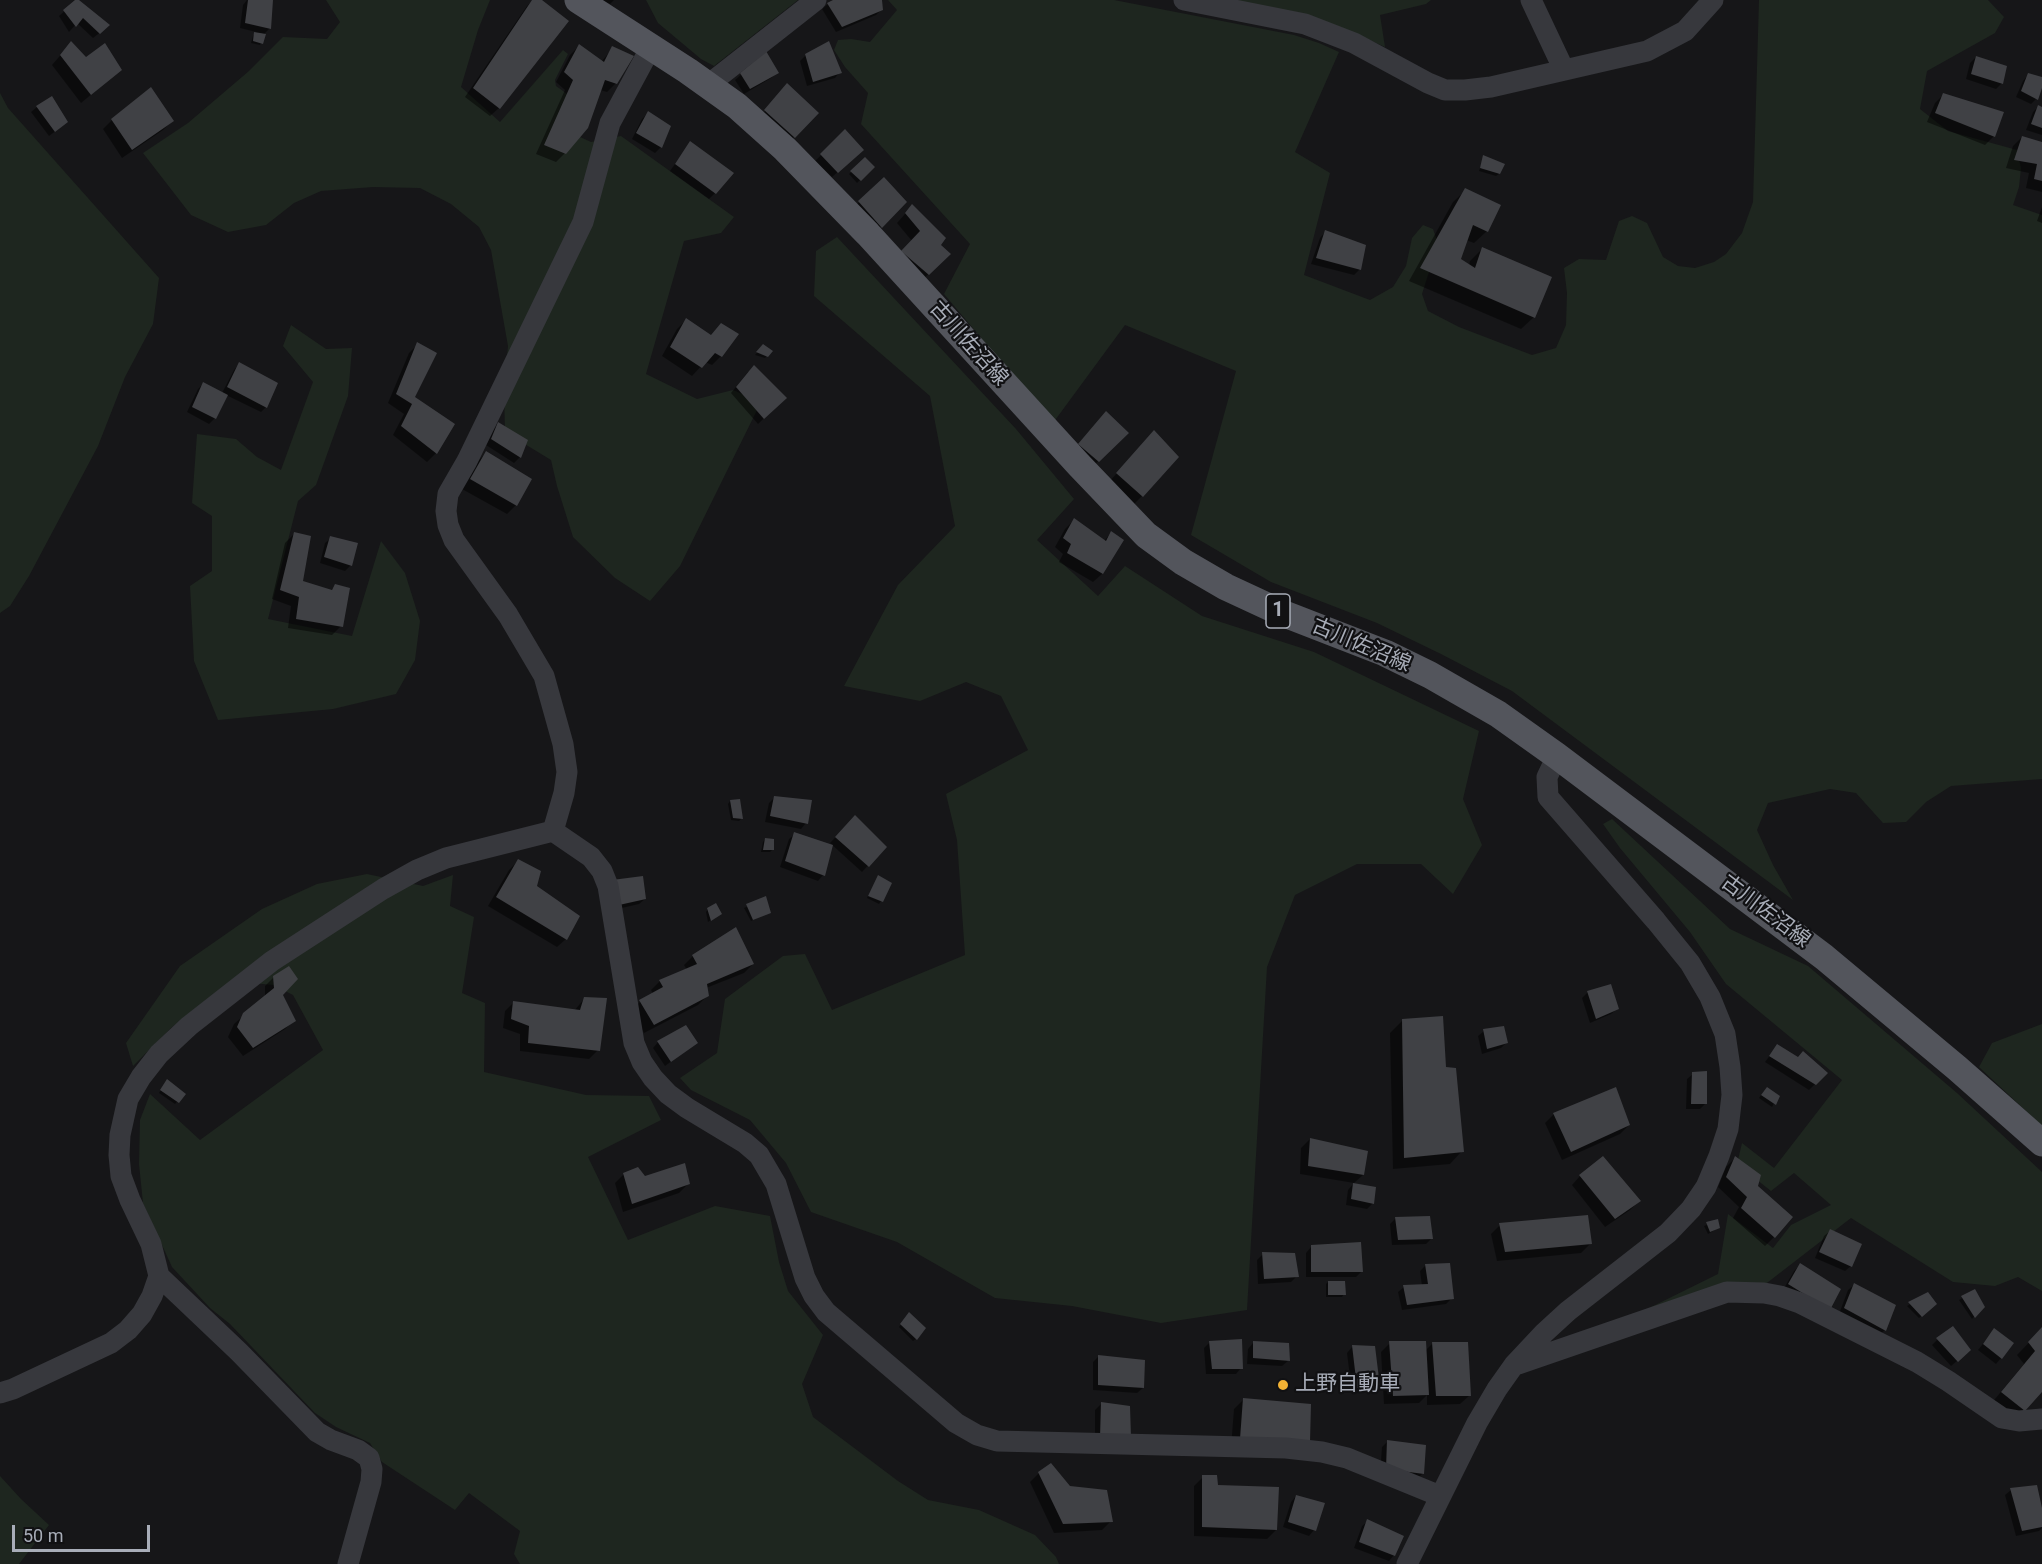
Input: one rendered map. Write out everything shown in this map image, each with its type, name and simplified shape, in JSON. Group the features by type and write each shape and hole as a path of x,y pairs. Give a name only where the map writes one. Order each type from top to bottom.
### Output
{"main road":[{"name":"古川佐沼線","path":"578,0 708,85 737,106 785,149 884,251 1146,535 1226,587 1282,613 1385,653 1430,675 1498,714 1824,957 1957,1068 2042,1143"}],"street":[{"path":"708,85 816,0"},
{"path":"1184,0 1305,24 1354,43 1445,90 1491,87 1647,51 1685,32 1713,0"},
{"path":"1531,0 1564,70"},
{"path":"553,831 564,793 567,772 563,744 544,676 508,615 454,540 446,511 448,494 467,461 583,222 610,123 651,47"},
{"path":"1407,1564 1477,1423 1514,1365 1568,1311 1668,1233 1691,1209 1706,1187 1728,1129 1732,1095 1725,1034 1710,997 1695,972 1656,921 1548,797 1547,777 1557,756"},
{"path":"348,1564 371,1482 372,1469 369,1458 358,1450 317,1432 159,1276 151,1244 121,1176 120,1135 128,1099 159,1054 189,1026 272,961 374,895 417,870 446,858 553,831 591,857 602,871 608,886 634,1043 642,1062 668,1094 745,1143 759,1155 776,1184 805,1278 814,1296 826,1312 956,1423 977,1435 997,1441 1286,1448 1322,1452 1347,1458 1440,1496"},
{"path":"0,1393 111,1343 128,1330 142,1314 159,1276"},
{"path":"1514,1365 1727,1292 1764,1293 1780,1296 1800,1304 1917,1362 2002,1418 2019,1421 2042,1419"}],"shaded area":[{"path":"326,0 490,0 478,30 461,87 500,122 563,50 568,54 555,80 556,86 570,96 558,127 591,142 621,136 734,217 721,233 684,241 646,374 697,399 733,390 761,402 680,566 650,601 615,578 573,537 551,460 505,432 504,389 508,346 491,250 479,227 451,204 420,188 373,187 321,191 294,203 266,225 228,232 191,215 143,153 188,123 249,71 283,37 327,39 340,22"},
{"path":"646,0 798,0 714,66 701,59 658,23"},
{"path":"888,0 1114,0 1294,35 1339,52 1295,152 1330,173 1304,275 1370,300 1393,287 1406,266 1412,238 1423,225 1433,229 1438,244 1422,294 1428,311 1459,327 1532,355 1556,348 1566,325 1567,293 1564,268 1579,259 1606,260 1619,221 1632,216 1647,223 1663,257 1678,266 1695,268 1714,262 1726,254 1742,233 1753,202 1759,0 1988,0 2004,17 1995,33 1927,71 1920,109 1948,131 2017,150 2021,168 2019,187 2013,205 2042,215 2042,779 1951,786 1926,802 1906,822 1883,823 1856,793 1830,789 1768,803 1757,830 1793,900 1512,691 1377,623 1271,582 1191,535 1236,371 1125,325 1053,423 944,294 970,244 861,124 868,93 845,67 834,50 838,40 851,39 870,42 897,10"},
{"path":"1236,0 1431,0 1426,4 1380,15 1385,47 1356,34"},
{"path":"0,93 8,108 159,278 153,324 125,377 98,446 29,576 10,606 0,613"},
{"path":"837,237 1016,429 1074,499 1037,540 1098,596 1125,566 1202,616 1314,652 1479,731 1463,799 1482,845 1453,894 1421,864 1357,864 1295,895 1267,967 1247,1310 1161,1323 1072,1306 995,1298 897,1242 811,1212 786,1163 750,1120 691,1090 680,1078 717,1053 725,999 783,956 805,954 832,1010 965,955 957,840 946,794 1028,750 1001,696 966,682 920,701 844,686 898,585 955,526 930,396 814,296 816,251"},
{"path":"291,325 326,349 352,348 348,396 316,485 298,501 268,619 352,636 381,541 405,573 420,621 415,660 396,694 333,709 218,720 194,661 190,586 212,571 212,516 192,503 197,434 236,439 257,457 281,470 313,382 283,346"},
{"path":"1612,819 1730,929 1808,966 1957,1093 2042,1172 2042,1291 2018,1277 1995,1286 1953,1282 1851,1218 1763,1286 1639,1313 1718,1274 1728,1214 1773,1248 1791,1225 1831,1205 1794,1173 1771,1191 1737,1164 1742,1143 1774,1168 1842,1080 1726,984 1690,932 1620,848 1603,824"},
{"path":"367,874 423,886 453,875 450,906 474,917 462,993 485,1003 484,1072 586,1095 649,1096 661,1120 588,1157 628,1240 715,1206 770,1216 779,1262 788,1291 823,1335 802,1384 813,1417 898,1481 928,1500 979,1510 1035,1535 1056,1557 1059,1564 520,1564 514,1554 520,1531 469,1493 455,1510 382,1462 370,1443 336,1427 315,1413 172,1267 143,1203 139,1164 140,1120 150,1094 200,1140 323,1050 293,995 273,985 231,981 171,1028 133,1066 126,1043 180,966 262,909 317,884"},
{"path":"2042,1024 2042,1126 1979,1067 1992,1043"},
{"path":"0,1476 49,1525 19,1564 0,1564"}],"building":[{"path":"75,0 79,0 110,25 100,34 83,18 76,27 63,10"},
{"path":"248,0 273,0 271,29 245,23"},
{"path":"532,0 542,0 569,21 500,109 473,88"},
{"path":"833,0 882,0 883,10 842,27 827,3"},
{"path":"254,32 266,34 263,44 253,41"},
{"path":"71,41 86,57 105,43 122,70 91,95 60,55"},
{"path":"829,41 842,73 813,82 805,54"},
{"path":"579,44 604,62 612,46 634,56 617,84 605,80 588,128 566,154 544,145 573,80 564,72"},
{"path":"766,51 779,73 750,89 740,73"},
{"path":"1976,56 2007,66 2003,84 1971,74"},
{"path":"2028,73 2042,77 2042,88 2038,100 2021,91"},
{"path":"787,83 819,113 795,138 764,110"},
{"path":"151,87 174,121 132,150 111,119"},
{"path":"1943,93 2004,112 1995,137 1935,113"},
{"path":"52,96 68,122 55,132 36,106"},
{"path":"2038,105 2042,107 2042,128 2031,124"},
{"path":"648,111 671,126 662,148 636,133"},
{"path":"845,129 864,150 838,173 820,154"},
{"path":"2022,136 2042,142 2042,181 2034,179 2037,164 2014,160"},
{"path":"690,141 734,173 716,194 675,164"},
{"path":"1483,155 1505,164 1500,174 1480,168"},
{"path":"865,157 875,167 861,181 850,171"},
{"path":"884,177 907,202 882,228 858,201"},
{"path":"1465,188 1501,205 1488,232 1473,225 1461,259 1475,268 1482,247 1552,277 1535,318 1420,268"},
{"path":"912,204 946,238 941,245 951,254 929,275 901,251 920,231 905,213"},
{"path":"1325,230 1366,245 1361,270 1316,258"},
{"path":"686,318 711,335 721,323 739,334 722,357 715,353 702,368 670,347"},
{"path":"417,342 437,353 415,397 455,424 437,454 401,426 412,404 396,394"},
{"path":"763,344 773,351 768,357 756,352"},
{"path":"239,362 278,383 267,408 227,387"},
{"path":"754,365 787,398 764,419 736,387"},
{"path":"203,382 228,395 216,419 192,407"},
{"path":"1106,411 1129,433 1099,462 1078,444"},
{"path":"498,422 528,440 521,458 491,439"},
{"path":"1154,430 1179,457 1143,497 1116,473"},
{"path":"486,451 532,479 517,506 470,479"},
{"path":"1074,518 1106,541 1111,531 1124,540 1103,574 1067,553 1071,544 1063,538"},
{"path":"294,532 311,536 303,581 332,590 335,584 350,588 343,627 296,619 299,597 280,590"},
{"path":"330,536 358,543 352,566 324,557"},
{"path":"774,796 812,800 808,824 770,816"},
{"path":"740,799 743,819 733,818 730,800"},
{"path":"855,815 887,847 869,867 835,837"},
{"path":"794,832 833,845 825,876 785,861"},
{"path":"765,838 774,839 774,850 763,850"},
{"path":"518,859 541,871 537,886 580,916 567,940 496,897"},
{"path":"878,875 892,883 883,902 868,896"},
{"path":"643,876 646,899 619,905 612,880"},
{"path":"766,896 771,913 753,920 746,904"},
{"path":"716,903 722,914 711,921 707,908"},
{"path":"736,927 754,964 707,984 709,996 654,1025 639,1000 663,987 659,980 697,964 692,955"},
{"path":"289,966 298,979 283,995 296,1021 253,1048 237,1027 243,1013 274,988 273,976"},
{"path":"1611,984 1619,1009 1596,1019 1587,991"},
{"path":"584,997 607,998 600,1051 528,1043 529,1026 511,1019 513,1001 580,1010"},
{"path":"1443,1016 1446,1067 1456,1068 1464,1152 1404,1158 1402,1019"},
{"path":"686,1025 698,1043 671,1062 657,1041"},
{"path":"1504,1026 1508,1043 1487,1049 1483,1029"},
{"path":"1777,1044 1798,1057 1803,1051 1828,1073 1816,1085 1769,1056"},
{"path":"1707,1071 1707,1104 1691,1104 1692,1072"},
{"path":"167,1079 186,1094 179,1103 160,1090"},
{"path":"1616,1087 1630,1125 1571,1152 1553,1113"},
{"path":"1767,1087 1780,1096 1776,1105 1761,1095"},
{"path":"1310,1138 1368,1151 1364,1175 1308,1166"},
{"path":"1603,1156 1641,1201 1615,1219 1579,1175"},
{"path":"1735,1156 1761,1175 1758,1186 1793,1217 1775,1238 1741,1208 1747,1197 1726,1177"},
{"path":"685,1163 690,1184 632,1204 623,1173 638,1167 645,1176"},
{"path":"1353,1183 1376,1187 1374,1204 1351,1199"},
{"path":"1588,1215 1592,1244 1505,1252 1499,1223"},
{"path":"1430,1216 1433,1239 1398,1240 1395,1217"},
{"path":"1718,1219 1720,1228 1710,1232 1706,1222"},
{"path":"1830,1229 1862,1244 1852,1267 1819,1252"},
{"path":"1361,1242 1363,1272 1311,1272 1311,1245"},
{"path":"1262,1252 1295,1253 1299,1277 1264,1279"},
{"path":"1450,1263 1454,1299 1407,1305 1403,1285 1428,1284 1425,1264"},
{"path":"1800,1263 1841,1289 1830,1310 1788,1284"},
{"path":"1328,1281 1345,1281 1346,1295 1328,1295"},
{"path":"1854,1283 1896,1305 1886,1331 1844,1308"},
{"path":"1975,1289 1985,1307 1975,1318 1961,1296"},
{"path":"1928,1292 1937,1304 1922,1317 1908,1302"},
{"path":"909,1312 926,1328 917,1340 900,1324"},
{"path":"1953,1326 1971,1350 1958,1362 1936,1338"},
{"path":"2042,1327 2042,1392 2025,1411 2001,1392 2035,1351 2028,1342"},
{"path":"1994,1328 2014,1343 2002,1359 1983,1344"},
{"path":"1242,1339 1243,1369 1212,1369 1209,1341"},
{"path":"1253,1341 1289,1343 1290,1361 1253,1358"},
{"path":"1389,1341 1426,1341 1429,1395 1393,1396"},
{"path":"1432,1342 1468,1342 1471,1396 1436,1396"},
{"path":"1352,1345 1375,1346 1380,1387 1357,1388"},
{"path":"1098,1355 1145,1360 1144,1388 1098,1385"},
{"path":"1243,1398 1311,1404 1310,1442 1240,1439"},
{"path":"1101,1402 1130,1406 1131,1437 1100,1438"},
{"path":"1387,1440 1426,1445 1424,1474 1386,1469"},
{"path":"1051,1463 1070,1486 1107,1490 1113,1522 1063,1524 1038,1472"},
{"path":"1202,1475 1217,1475 1218,1485 1279,1487 1277,1530 1202,1527"},
{"path":"2037,1485 2042,1508 2042,1527 2022,1531 2010,1488"},
{"path":"1296,1495 1325,1503 1316,1531 1288,1522"},
{"path":"1367,1519 1404,1536 1395,1556 1359,1542"}],"place":[{"name":"上野自動車","path":"1283,1385"}]}
